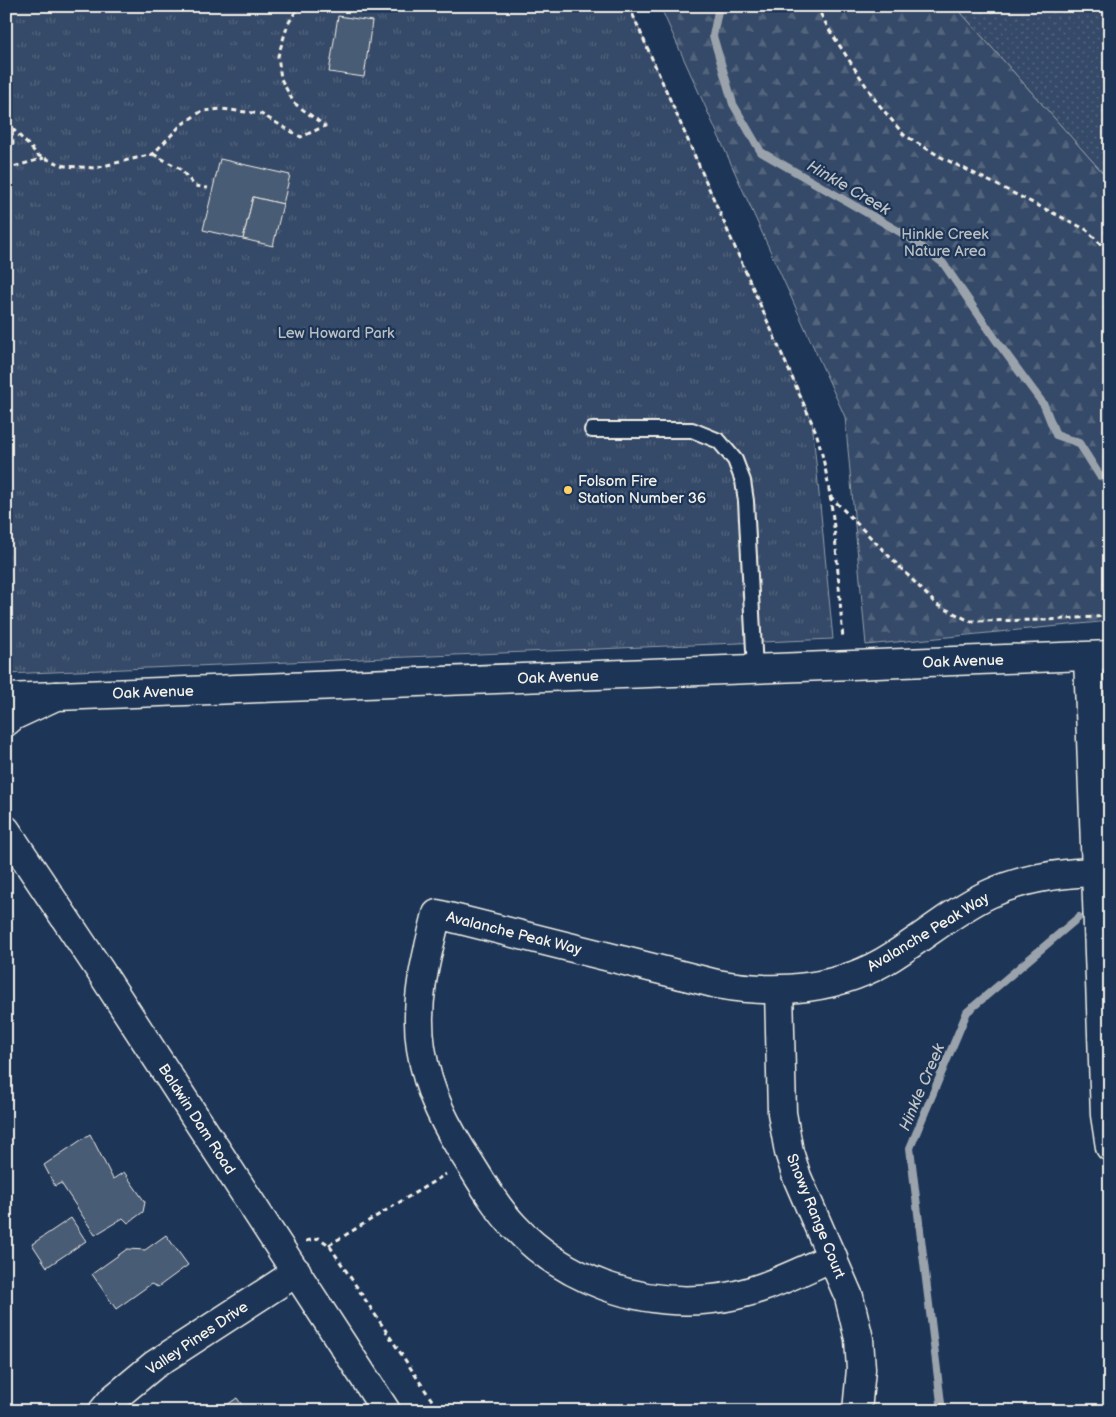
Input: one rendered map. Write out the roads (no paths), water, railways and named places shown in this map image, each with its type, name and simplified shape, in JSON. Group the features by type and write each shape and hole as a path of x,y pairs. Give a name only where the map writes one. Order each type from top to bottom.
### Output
{"street":[{"name":"Oak Avenue","path":"6,698 1099,656"},
{"path":"1099,656 1096,872 1105,1115 1110,1147"},
{"path":"6,722 13,716 56,696"},
{"name":"Baldwin Dam Road","path":"6,830 101,972 386,1411"},
{"name":"Avalanche Peak Way","path":"833,1257 774,1283 741,1294 712,1299 669,1300 626,1293 598,1284 572,1272 548,1256 515,1227 496,1205 448,1129 435,1102 426,1074 421,1046 419,1002 423,974 437,914 717,984 742,988 779,990 831,983 868,970 892,957 989,894 1025,881 1066,873 1096,872"},
{"name":"Snowy Range Court","path":"779,990 782,1113 789,1152 797,1177 849,1296 859,1339 861,1369 857,1411"},
{"name":"Valley Pines Drive","path":"103,1411 113,1398 154,1365 290,1262"}],"lane":[{"path":"592,430 692,430 719,442 735,460 743,481 746,501 755,669"}],"waterway":[{"name":"Hinkle Creek","path":"719,6 713,36 733,104 761,152 907,236 943,263 1044,405 1056,435 1079,443 1100,476 1110,479"},
{"name":"Hinkle Creek","path":"942,1411 910,1148 967,1012 1079,917"}],"place":[{"name":"Folsom Fire Station Number 36","path":"568,490"}],"park label":[{"name":"Hinkle Creek Nature Area","path":"945,242"},
{"name":"Lew Howard Park","path":"336,333"}]}
